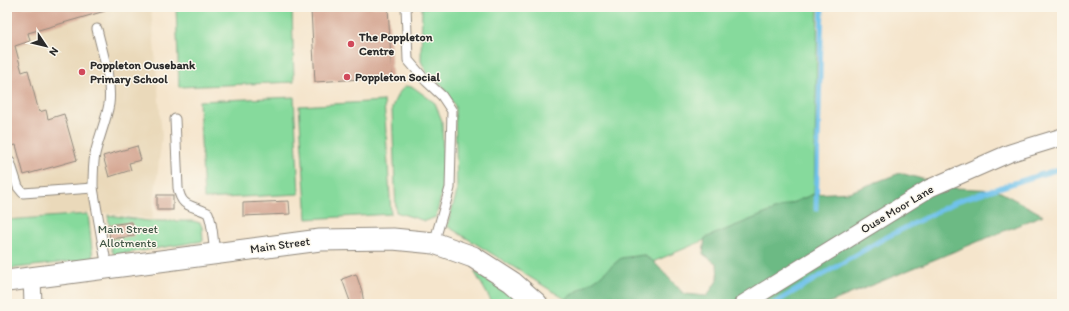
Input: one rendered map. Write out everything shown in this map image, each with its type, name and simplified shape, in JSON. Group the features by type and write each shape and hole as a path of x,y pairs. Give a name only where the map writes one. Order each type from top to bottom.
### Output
{"street":[{"name":"Ouse Moor Lane","path":"743,304 930,188 1010,153 1062,137"},
{"name":"Main Street","path":"7,281 320,240 393,239 434,243 473,257 512,282 537,304"},
{"path":"32,278 33,304"}],"lane":[{"path":"406,7 408,60 426,81 442,96 452,111 450,188 434,243"},
{"path":"97,29 109,85 109,103 95,155 93,188 107,268"},
{"path":"175,118 178,188 180,198 186,204 208,213 212,220 216,254"},
{"path":"10,162 18,188 23,193 93,188"}],"shaded area":[{"name":"Poppleton Ousebank Primary School","path":"7,7 151,7 162,136 152,219 95,212 7,220"}],"green space":[{"path":"176,7 292,7 294,82 179,87"},
{"path":"422,7 818,7 814,194 565,299 447,226 457,192 455,106 441,84 428,75 421,61"},
{"path":"406,86 413,87 435,103 442,121 444,183 436,217 425,221 396,212 392,108 397,96"},
{"path":"294,97 299,194 204,199 199,101"},
{"path":"384,101 391,214 307,219 299,106"},
{"path":"900,173 956,188 997,190 1043,215 826,304 572,304 565,299 598,278 621,258 643,255 653,261 684,294 707,296 718,279 717,264 703,254 705,238 814,194 850,192"},
{"name":"Main Street Allotments","path":"88,214 93,259 7,269 7,220"},
{"name":"Main Street Allotments","path":"108,215 148,221 193,221 200,223 202,227 203,241 115,255 112,251"},
{"path":"474,271 518,299 522,304 493,304"}],"building":[{"path":"7,7 104,7 105,11 28,33 30,41 15,46 22,72 28,70 39,112 46,110 48,119 64,114 77,160 24,175 16,145 7,147"},
{"name":"The Poppleton Centre","path":"388,7 392,77 315,82 311,10"},
{"path":"137,146 141,160 129,163 131,170 109,177 103,156"},
{"path":"157,195 173,195 173,210 157,210"},
{"path":"289,201 290,214 243,216 243,203"},
{"path":"132,222 134,236 110,239 108,225"},
{"path":"356,274 362,291 364,304 351,304 342,279"}],"waterway":[{"path":"816,209 822,7"},
{"path":"773,304 883,239 960,200 1062,168"}],"place":[{"name":"The Poppleton Centre","path":"351,44"},
{"name":"Poppleton Ousebank Primary School","path":"82,72"},
{"name":"Poppleton Social","path":"347,77"}]}
